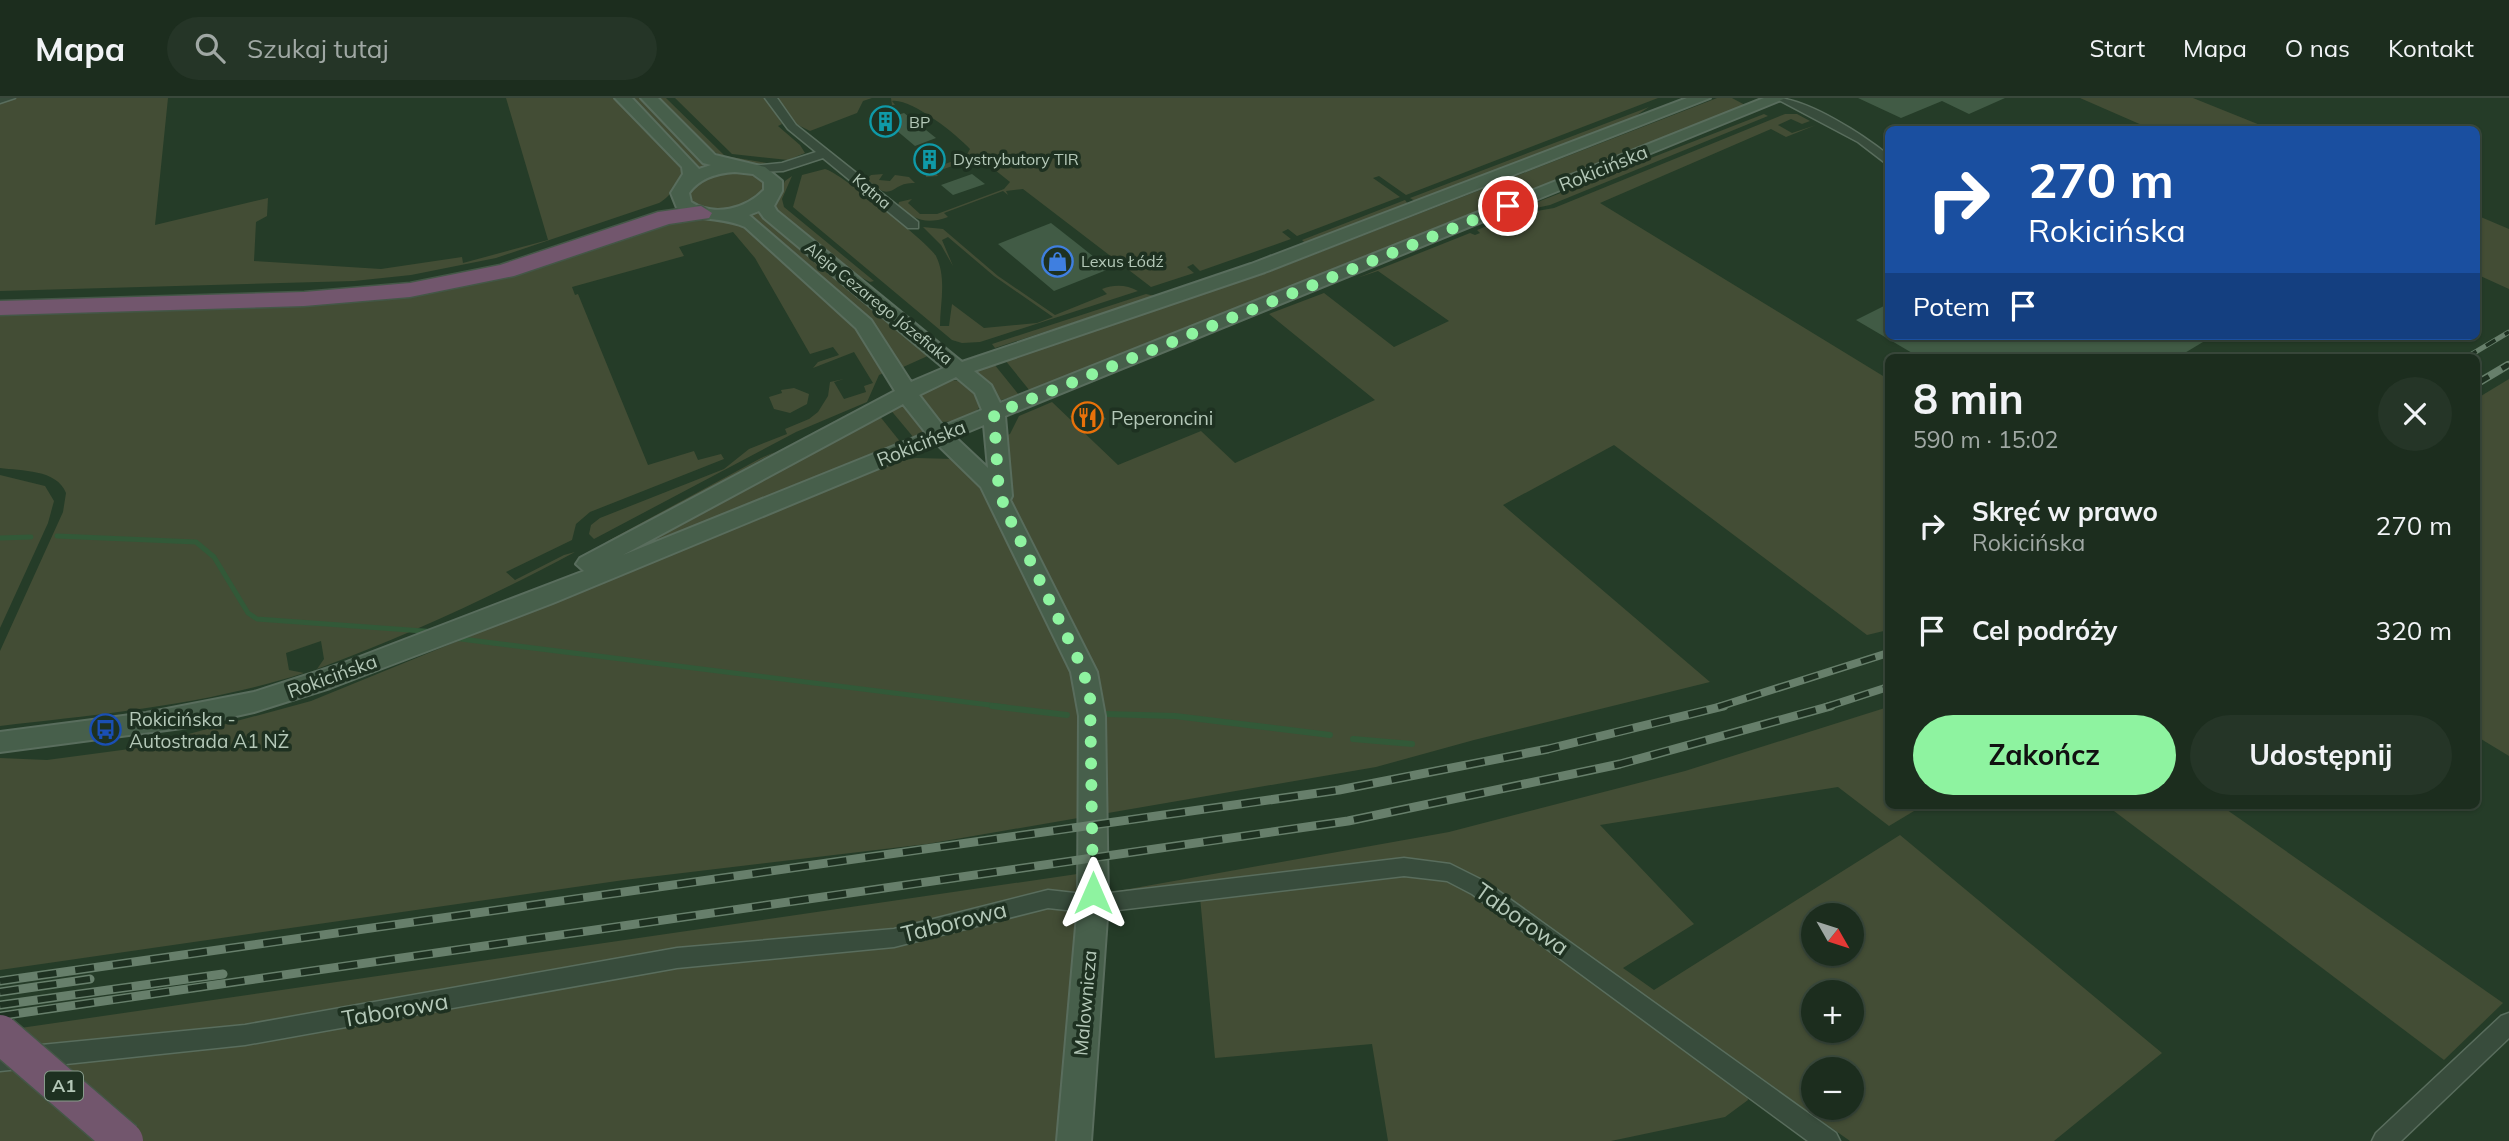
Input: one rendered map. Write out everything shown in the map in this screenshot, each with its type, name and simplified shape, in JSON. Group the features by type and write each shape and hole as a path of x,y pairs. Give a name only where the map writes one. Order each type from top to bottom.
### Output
{"highway":[{"path":"0,296 338,286 422,278 470,269 556,244 658,208 684,187"},
{"path":"0,308 303,299 410,290 505,271 666,217 711,214"},
{"name":"A1","path":"0,1034 124,1141"}],"main road":[{"path":"623,98 690,166 692,174 680,201 686,208 711,214 752,207 772,190 770,176 755,169 735,167 709,159 649,98"},
{"name":"Rokicińska","path":"492,614 906,390 960,368 1270,264 1702,98"},
{"name":"Rokicińska","path":"0,742 130,727 229,709 311,685 492,614 556,592 1225,318 1780,98"},
{"path":"684,187 708,171 735,167"},
{"name":"Aleja Cezarego Józefiaka","path":"772,190 765,206 771,214 879,306 960,368 984,390 994,414"},
{"name":"Aleja Cezarego Józefiaka","path":"711,214 748,221 848,307 877,341 923,418 941,436"},
{"name":"Malownicza","path":"994,414 998,480 1004,507"},
{"name":"Malownicza","path":"941,436 982,474 1004,507 1080,663 1090,693 1093,904 1074,1141"}],"street":[{"path":"0,100 9,98"},
{"name":"Kątna","path":"771,98 788,124 913,225"},
{"path":"1780,98 1862,139 1885,158"},
{"path":"1800,98 1884,139"},
{"path":"755,169 783,167 828,156"},
{"path":"772,190 785,175 828,156"},
{"name":"Taborowa","path":"0,1060 245,1035 677,958 894,938 1048,900 1093,904 1383,868 1422,868 1450,873 1479,888 1538,928 1828,1141"},
{"path":"2384,1141 2509,1023"}],"green space":[{"path":"15,98 168,98 155,225 268,198 267,216 256,222 254,261 381,269 462,257 463,263 548,240 506,98 614,98 684,170 674,189 659,203 496,258 411,275 354,281 0,291 0,102"},
{"path":"631,98 641,98 712,166 699,170"},
{"path":"658,98 666,98 725,156 779,165 757,165 723,157 697,139"},
{"path":"675,98 766,98 782,124 778,126 800,145 805,153 788,160 732,154"},
{"path":"775,98 872,98 863,101 857,113 810,131 794,123"},
{"path":"891,98 1658,98 1406,195 1379,176 1373,178 1400,197 1297,236 1288,229 1282,232 1291,239 1200,271 1193,264 1187,267 1194,273 1151,287 1023,189 1006,191 1008,195 1003,191 944,213 948,217 933,221 915,218 904,211 898,206 899,202 912,199 908,203 920,214 937,214 1004,189 1010,182 985,162 976,163 975,159 967,163 973,164 966,166 961,163 935,172 938,176 926,177 927,171 966,156 970,149 933,118 910,105 892,101 895,105 892,105"},
{"path":"1717,98 1732,98 1745,105 1030,391 1005,360 1264,274"},
{"path":"2080,98 2193,98 2263,126 2144,126"},
{"path":"1649,107 1634,117 1415,201 1410,198"},
{"path":"1764,114 1768,116 1550,205 1512,213 1473,227"},
{"path":"1785,114 1797,114 1810,121 1802,124 1791,119 1778,125 1792,133 1816,125 1786,137 1771,129 1600,203 1885,377 1885,631 1867,635 1614,445 1503,505 1710,682 1376,767 1108,813 1098,685 1009,498 1002,437 1010,434 1019,416 1052,402 1118,465 1201,431 1235,463 1375,400 1269,314 1324,293 1394,347 1449,321 1378,271 1357,278 1470,233 1480,233 1477,230 1514,215 1554,208"},
{"path":"825,169 884,209 936,256 942,282 940,326 949,326 952,304 984,328 1037,323 1053,317 994,276 948,237 942,240 953,266 941,245 923,227 943,229 998,276 1055,315 1107,294 1102,289 1107,287 1130,287 1138,291 980,342 962,343 952,340 793,207 802,175"},
{"path":"736,171 755,174 765,182 765,190 748,202 729,209 709,209 690,201 689,190 707,176"},
{"path":"883,174 879,180 890,181 895,175 909,177 915,183 907,183 887,192 867,179 871,175"},
{"path":"792,176 782,199 784,207 874,281 870,282 847,270 775,209 774,205 785,181"},
{"path":"1405,200 1408,204 1317,239 1305,243 1302,240"},
{"path":"759,209 764,217 932,354 901,368 871,326 836,288 757,221 746,215"},
{"path":"2480,217 2509,229 2509,289 2480,276"},
{"path":"726,219 741,224 834,304 863,335 886,372 879,375 867,402 796,432 594,539 589,534 591,525 600,518 724,469 749,449 787,434 785,429 809,419 818,412 828,396 830,382 844,379 834,382 844,399 866,392 864,386 873,383 854,352 813,368 818,362 839,355 833,347 810,354 755,258 733,232 679,247 684,256 572,287 575,295 578,294 648,465 694,451 698,460 721,454 724,459 590,512 576,524 572,540 506,572 515,580 575,552 543,569 416,629 317,669 324,659 321,641 286,653 289,670 304,673 267,684 154,707 0,726 0,651 63,512 66,493 55,479 47,475 0,468 0,312 411,294 672,220"},
{"path":"1146,294 1155,296 995,348 992,344"},
{"path":"994,364 1019,395 998,401 976,371"},
{"path":"2509,379 2509,756 2480,738 2480,397"},
{"path":"949,380 970,386 981,405 973,414 962,419 936,421 920,398 923,392"},
{"path":"794,388 809,394 807,404 790,413 774,409 769,397 782,393 781,390"},
{"path":"904,403 925,434 914,438 889,408"},
{"path":"878,414 902,444 633,551 634,549"},
{"path":"775,452 616,540 606,542 761,458"},
{"path":"916,458 955,459 984,489 1080,683 1084,817 927,844 624,880 0,970 0,758 47,760 137,748 311,701 896,462"},
{"path":"0,475 45,486 54,501 48,523 0,628"},
{"path":"1885,708 1885,809 1917,809 1889,826 1838,787 1600,825 1694,924 1623,968 1654,990 1900,835 2162,1053 2054,1141 1850,1141 1820,1120 1864,1120 1864,1057 1801,1057 1801,1106 1482,880 1449,865 1390,860 1123,893 1118,891 1449,832 1685,771"},
{"path":"2111,809 2226,809 2503,1003 2444,1060"},
{"path":"1394,872 1444,879 1470,891 1747,1096 1748,1100 1725,1117 1611,1141 1388,1141 1372,1044 1215,1058 1200,897"},
{"path":"1084,873 1083,894 1069,893 928,925 268,1025 0,1054 0,1031"},
{"path":"1053,905 1082,907 1066,1141 0,1141 0,1067"}],"building":[{"path":"1858,98 2005,98 1969,114 1942,101 1901,118"},
{"path":"904,113 936,138 915,146 883,119"},
{"path":"972,174 985,184 953,195 941,185"},
{"name":"Lexus Łódź","path":"1051,223 1109,269 1054,291 998,244"},
{"path":"1885,306 1885,337 1856,320"},
{"path":"1890,340 2206,340 2183,354 1914,354"},
{"name":"Peperoncini","path":"1094,407 1106,419 1083,429 1070,416"}],"waterway":[{"path":"57,536 196,542 214,557 248,613 257,619 437,632"},
{"path":"0,538 31,537"},
{"path":"453,638 1006,707"},
{"path":"992,706 1067,715"},
{"path":"1105,714 1175,716 1330,735"},
{"path":"1353,739 1412,744"}],"railway":[{"path":"2472,354 2509,332"},
{"path":"2505,366 2509,364"},
{"path":"2480,382 2508,365"},
{"path":"1718,707 1885,654"},
{"path":"1826,707 1885,688"},
{"path":"0,981 1339,790 1548,749 1724,706"},
{"path":"0,1016 1348,821 1620,764 1831,706"},
{"path":"0,1005 223,974"},
{"path":"0,992 90,979"}],"place":[{"name":"BP","path":"886,122"},
{"name":"Dystrybutory TIR","path":"930,159"},
{"name":"Lexus Łódź","path":"1058,261"},
{"name":"Peperoncini","path":"1088,418"},
{"name":"Rokicińska - Autostrada A1 NŻ","path":"106,730"}],"route":[{"path":"1093,893 1090,693 1080,663 1004,507 998,480 994,414 1225,318 1508,206"}]}
